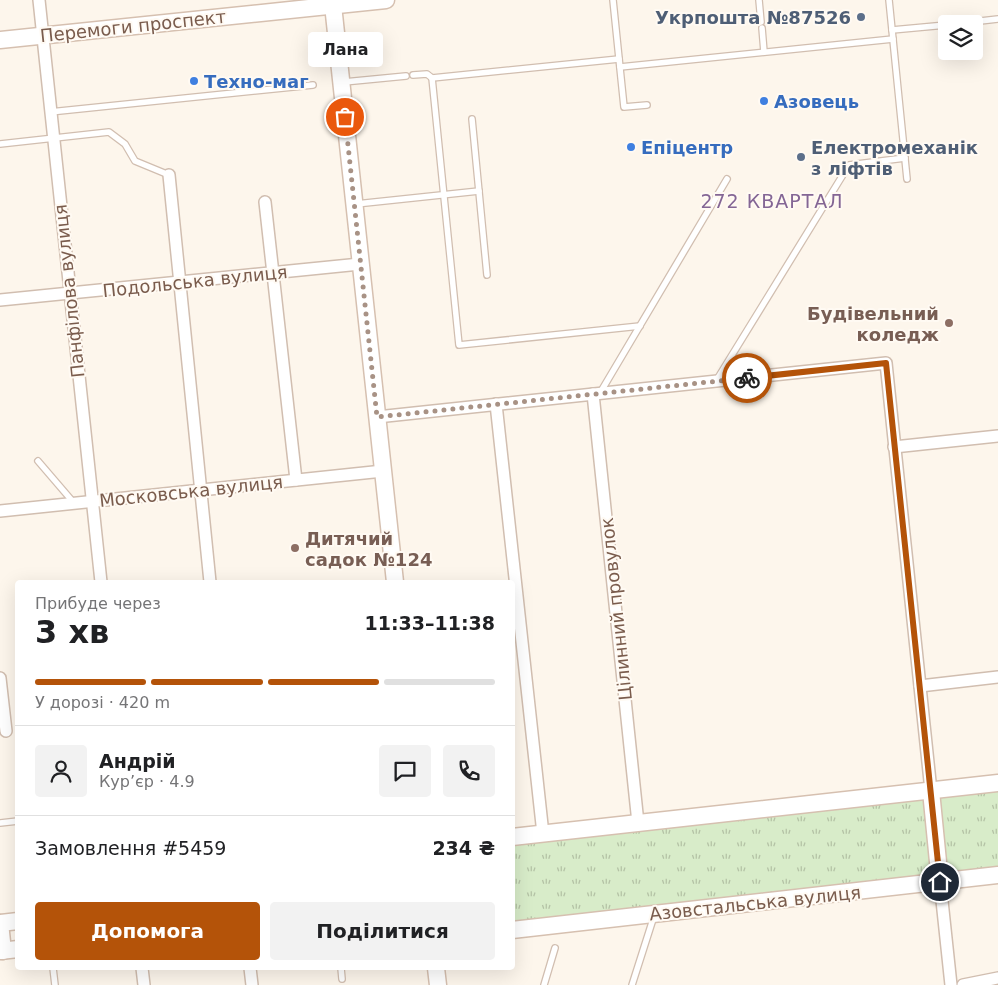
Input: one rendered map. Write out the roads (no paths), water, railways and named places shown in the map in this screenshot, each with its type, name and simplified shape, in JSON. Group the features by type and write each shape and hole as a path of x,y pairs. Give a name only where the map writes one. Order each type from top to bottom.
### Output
{"street":[{"name":"Панфілова вулиця","path":"38,0 101,580"},
{"name":"Перемоги проспект","path":"0,40 334,2 386,0"},
{"path":"334,2 360,264 395,580"},
{"path":"169,175 210,580"},
{"path":"265,202 296,480"},
{"name":"Подольська вулиця","path":"0,300 360,264"},
{"path":"377,417 886,363 951,985"},
{"name":"Цілинний провулок","path":"596,394 638,823"},
{"path":"496,404 515,580"},
{"path":"894,447 998,436"},
{"name":"Московська вулиця","path":"0,511 383,471"},
{"path":"515,582 542,834"},
{"path":"920,686 998,677"},
{"path":"0,678 3,732"},
{"path":"515,837 998,783"},
{"name":"Азовстальська вулиця","path":"515,930 998,875"},
{"path":"7,950 0,922 15,921"},
{"path":"142,970 144,985"},
{"path":"250,970 252,985"},
{"path":"436,970 438,985"},
{"path":"963,985 998,978"}],"lane":[{"path":"613,0 624,107 647,105"},
{"path":"759,0 764,52"},
{"path":"889,0 907,179"},
{"path":"983,21 998,19"},
{"path":"892,30 938,26"},
{"path":"620,67 893,39"},
{"path":"341,82 427,74 432,78 619,60"},
{"path":"432,78 459,345 640,326"},
{"path":"50,112 313,85"},
{"path":"472,120 488,275"},
{"path":"0,144 108,132 125,144 135,162 169,175"},
{"path":"716,381 849,165 905,158"},
{"path":"596,394 640,326 727,179"},
{"path":"354,204 479,191"},
{"path":"38,461 75,503"},
{"path":"0,823 15,821"},
{"path":"632,985 654,914"},
{"path":"544,985 555,948"},
{"path":"53,970 54,985"},
{"path":"341,970 342,979"}],"place":[{"name":"Укрпошта №87526","path":"861,17"},
{"name":"Техно-маг","path":"194,81"},
{"name":"Азовець","path":"764,101"},
{"name":"Лана","path":"345,117"},
{"name":"Епіцентр","path":"631,147"},
{"name":"Електромеханік з ліфтів","path":"801,157"},
{"name":"Будівельний коледж","path":"949,323"},
{"name":"Дитячий садок №124","path":"295,548"}],"district":[{"name":"272 КВАРТАЛ","path":"772,201"}]}
